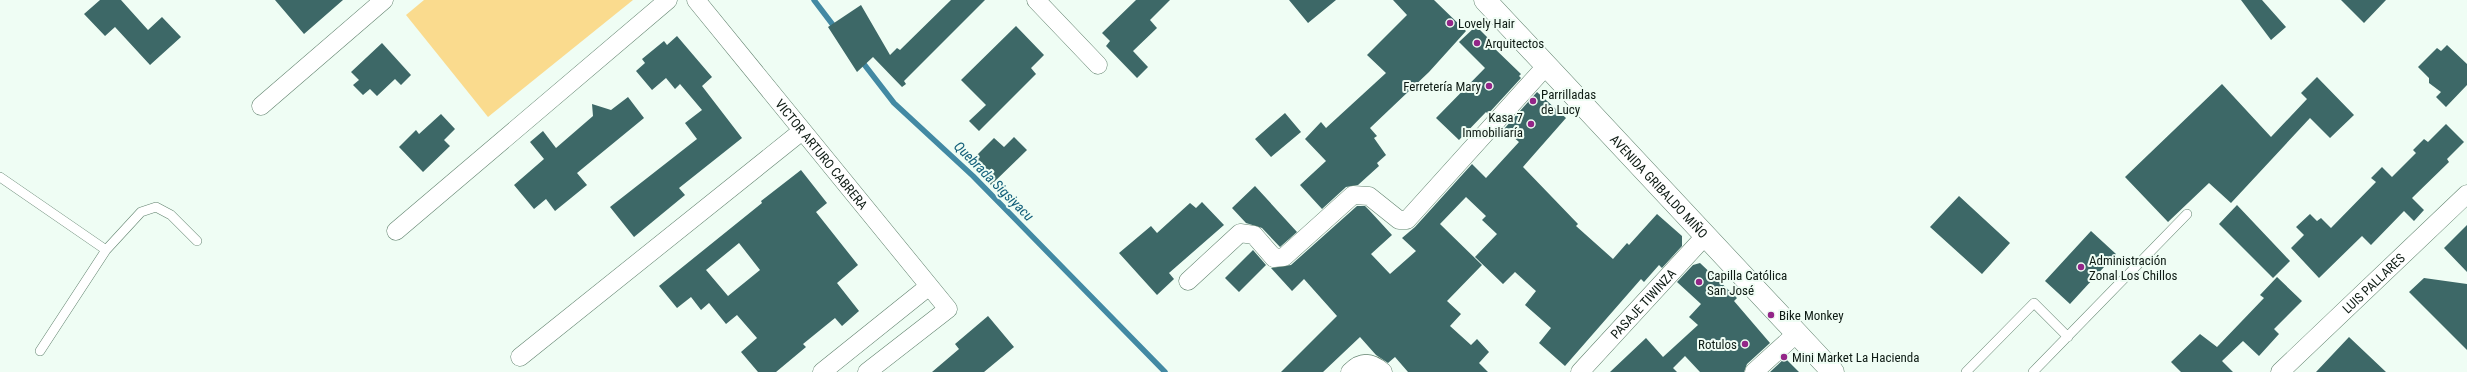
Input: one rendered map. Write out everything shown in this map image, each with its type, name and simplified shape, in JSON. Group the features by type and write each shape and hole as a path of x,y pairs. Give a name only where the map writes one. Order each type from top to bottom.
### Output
{"street":[{"path":"261,106 384,0"},
{"path":"396,231 668,0"},
{"name":"VICTOR ARTURO CABRERA","path":"696,0 928,287 948,309 867,372"},
{"path":"1036,0 1098,65"},
{"name":"AVENIDA GRIBALDO MIÑO","path":"1485,0 1834,372"},
{"path":"1188,281 1240,233 1254,235 1274,258 1284,257 1353,195 1370,196 1399,220 1407,220 1546,65"},
{"path":"520,357 802,131"},
{"name":"LUIS PALLARES","path":"2280,372 2467,194"},
{"name":"PASAJE TIWINZA","path":"1580,372 1706,235"},
{"path":"822,372 928,287"},
{"path":"1754,372 1797,333"},
{"path":"1350,372 1358,364 1364,363 1377,366 1383,372"}],"lane":[{"path":"0,177 106,250"},
{"path":"40,351 106,250 141,212 156,207 171,215 197,241"},
{"path":"2033,372 2187,214"},
{"path":"1966,372 2034,303 2068,337"}],"shaded area":[{"path":"424,0 633,0 488,117 406,15"}],"building":[{"path":"100,0 121,0 148,30 162,17 181,37 150,65 115,27 105,36 84,14"},
{"path":"275,0 343,0 304,34"},
{"path":"951,0 985,0 904,81 906,84 902,87 873,57 857,72 828,27 861,5 890,55 897,48 900,50"},
{"path":"1136,0 1170,0 1150,20 1157,28 1133,51 1148,67 1137,78 1106,46 1110,41 1102,33"},
{"path":"1289,0 1336,0 1308,23"},
{"path":"1393,0 1434,0 1466,31 1429,72 1370,128 1377,136 1374,138 1386,155 1377,163 1379,166 1358,185 1346,187 1322,209 1300,185 1326,161 1305,139 1321,122 1326,128 1386,73 1367,55 1407,15"},
{"path":"2241,0 2262,0 2286,27 2271,40"},
{"path":"2341,0 2386,0 2364,23"},
{"path":"1016,26 1044,55 1031,68 1036,74 979,131 969,121 986,105 961,80"},
{"path":"1476,26 1494,44 1492,46 1521,74 1519,76 1521,78 1488,114 1486,112 1459,140 1436,118 1485,68 1459,42"},
{"path":"677,36 712,77 702,86 742,138 679,188 685,195 634,237 610,207 697,139 685,123 702,110 680,84 675,89 666,78 652,90 636,71 645,63 642,59 664,41 667,45"},
{"path":"382,43 411,75 401,85 395,79 377,96 370,89 363,95 353,85 359,80 351,72"},
{"path":"2447,45 2467,64 2467,85 2446,107 2436,97 2441,92 2429,83 2429,78 2418,67 2437,48 2441,51"},
{"path":"2317,77 2354,115 2330,138 2310,118 2231,203 2209,183 2168,222 2125,177 2222,84 2271,137 2307,99 2301,93"},
{"path":"1537,92 1566,118 1523,167 1578,224 1576,226 1613,259 1627,243 1629,245 1657,214 1682,236 1682,246 1662,268 1659,265 1644,282 1641,279 1565,366 1539,343 1551,328 1525,305 1536,291 1515,272 1503,284 1475,257 1497,234 1482,220 1486,216 1466,197 1440,224 1482,265 1447,301 1461,314 1450,326 1471,345 1477,339 1489,352 1479,363 1488,372 1408,372 1395,357 1388,363 1376,355 1360,337 1323,372 1281,372 1337,316 1304,279 1292,291 1271,268 1291,265 1357,206 1365,206 1392,235 1371,254 1390,274 1416,251 1402,238 1415,227 1472,164 1486,178 1519,142 1504,129"},
{"path":"628,97 644,118 577,173 587,185 555,211 546,199 534,209 514,185 544,159 530,142 543,131 556,148 593,116 592,104 611,110"},
{"path":"1285,113 1301,132 1271,157 1255,139"},
{"path":"441,114 455,129 444,140 450,146 423,172 399,147 416,130 419,134"},
{"path":"2446,124 2464,142 2447,159 2449,162 2412,198 2424,210 2414,221 2404,211 2371,245 2362,236 2319,278 2291,248 2304,235 2296,227 2310,214 2317,221 2321,218 2331,228 2376,182 2371,178 2382,167 2392,177 2416,153 2413,150 2424,139 2428,142"},
{"path":"1014,137 1027,150 991,185 969,163 994,138 1004,147"},
{"path":"801,170 827,203 816,212 858,265 837,283 859,311 842,326 835,318 803,344 806,347 776,372 758,372 741,352 757,338 737,315 726,324 709,303 701,310 691,297 677,308 659,286 762,203 761,201","holes":["739,243 760,270 728,296 706,270"]},
{"path":"1255,186 1297,232 1280,247 1262,228 1246,223 1232,208"},
{"path":"1959,196 2010,243 1982,274 1930,227"},
{"path":"1202,202 1224,225 1169,273 1174,279 1157,295 1119,253 1151,226 1157,233 1190,203 1196,208"},
{"path":"2237,205 2290,261 2273,278 2219,224"},
{"path":"2467,225 2467,272 2444,248"},
{"name":"Administración Zonal Los Chillos","path":"2091,231 2116,254 2070,304 2045,281"},
{"path":"1253,250 1266,265 1239,292 1225,278"},
{"path":"1700,263 1737,298 1734,301 1770,343 1747,364 1744,372 1700,372 1685,356 1673,368 1677,372 1610,372 1646,338 1663,357 1698,325 1689,317 1701,304 1677,282 1693,265"},
{"path":"2277,277 2302,301 2274,329 2279,334 2259,356 2243,341 2222,361 2233,372 2181,372 2171,362 2200,334 2217,347 2264,298 2260,295"},
{"path":"2424,278 2467,284 2467,350 2409,292"},
{"path":"988,316 1014,347 984,372 932,372 959,349 955,344"},
{"path":"2349,337 2386,372 2316,372"},
{"path":"1785,358 1799,372 1770,372"}],"waterway":[{"name":"Quebrada Sigsiyacu","path":"814,0 836,29"},
{"name":"Quebrada Sigsiyacu","path":"860,59 894,103 973,176 1165,372"}],"place":[{"name":"Lovely Hair","path":"1450,23"},
{"name":"Arquitectos","path":"1477,43"},
{"name":"Ferretería Mary","path":"1489,86"},
{"name":"Parrilladas de Lucy","path":"1533,101"},
{"name":"Kasa 7 Inmobiliaría","path":"1531,124"},
{"name":"Administración Zonal Los Chillos","path":"2081,267"},
{"name":"Capilla Católica San José","path":"1699,282"},
{"name":"Bike Monkey","path":"1771,315"},
{"name":"Rotulos","path":"1745,344"},
{"name":"Mini Market La Hacienda","path":"1784,357"}]}
